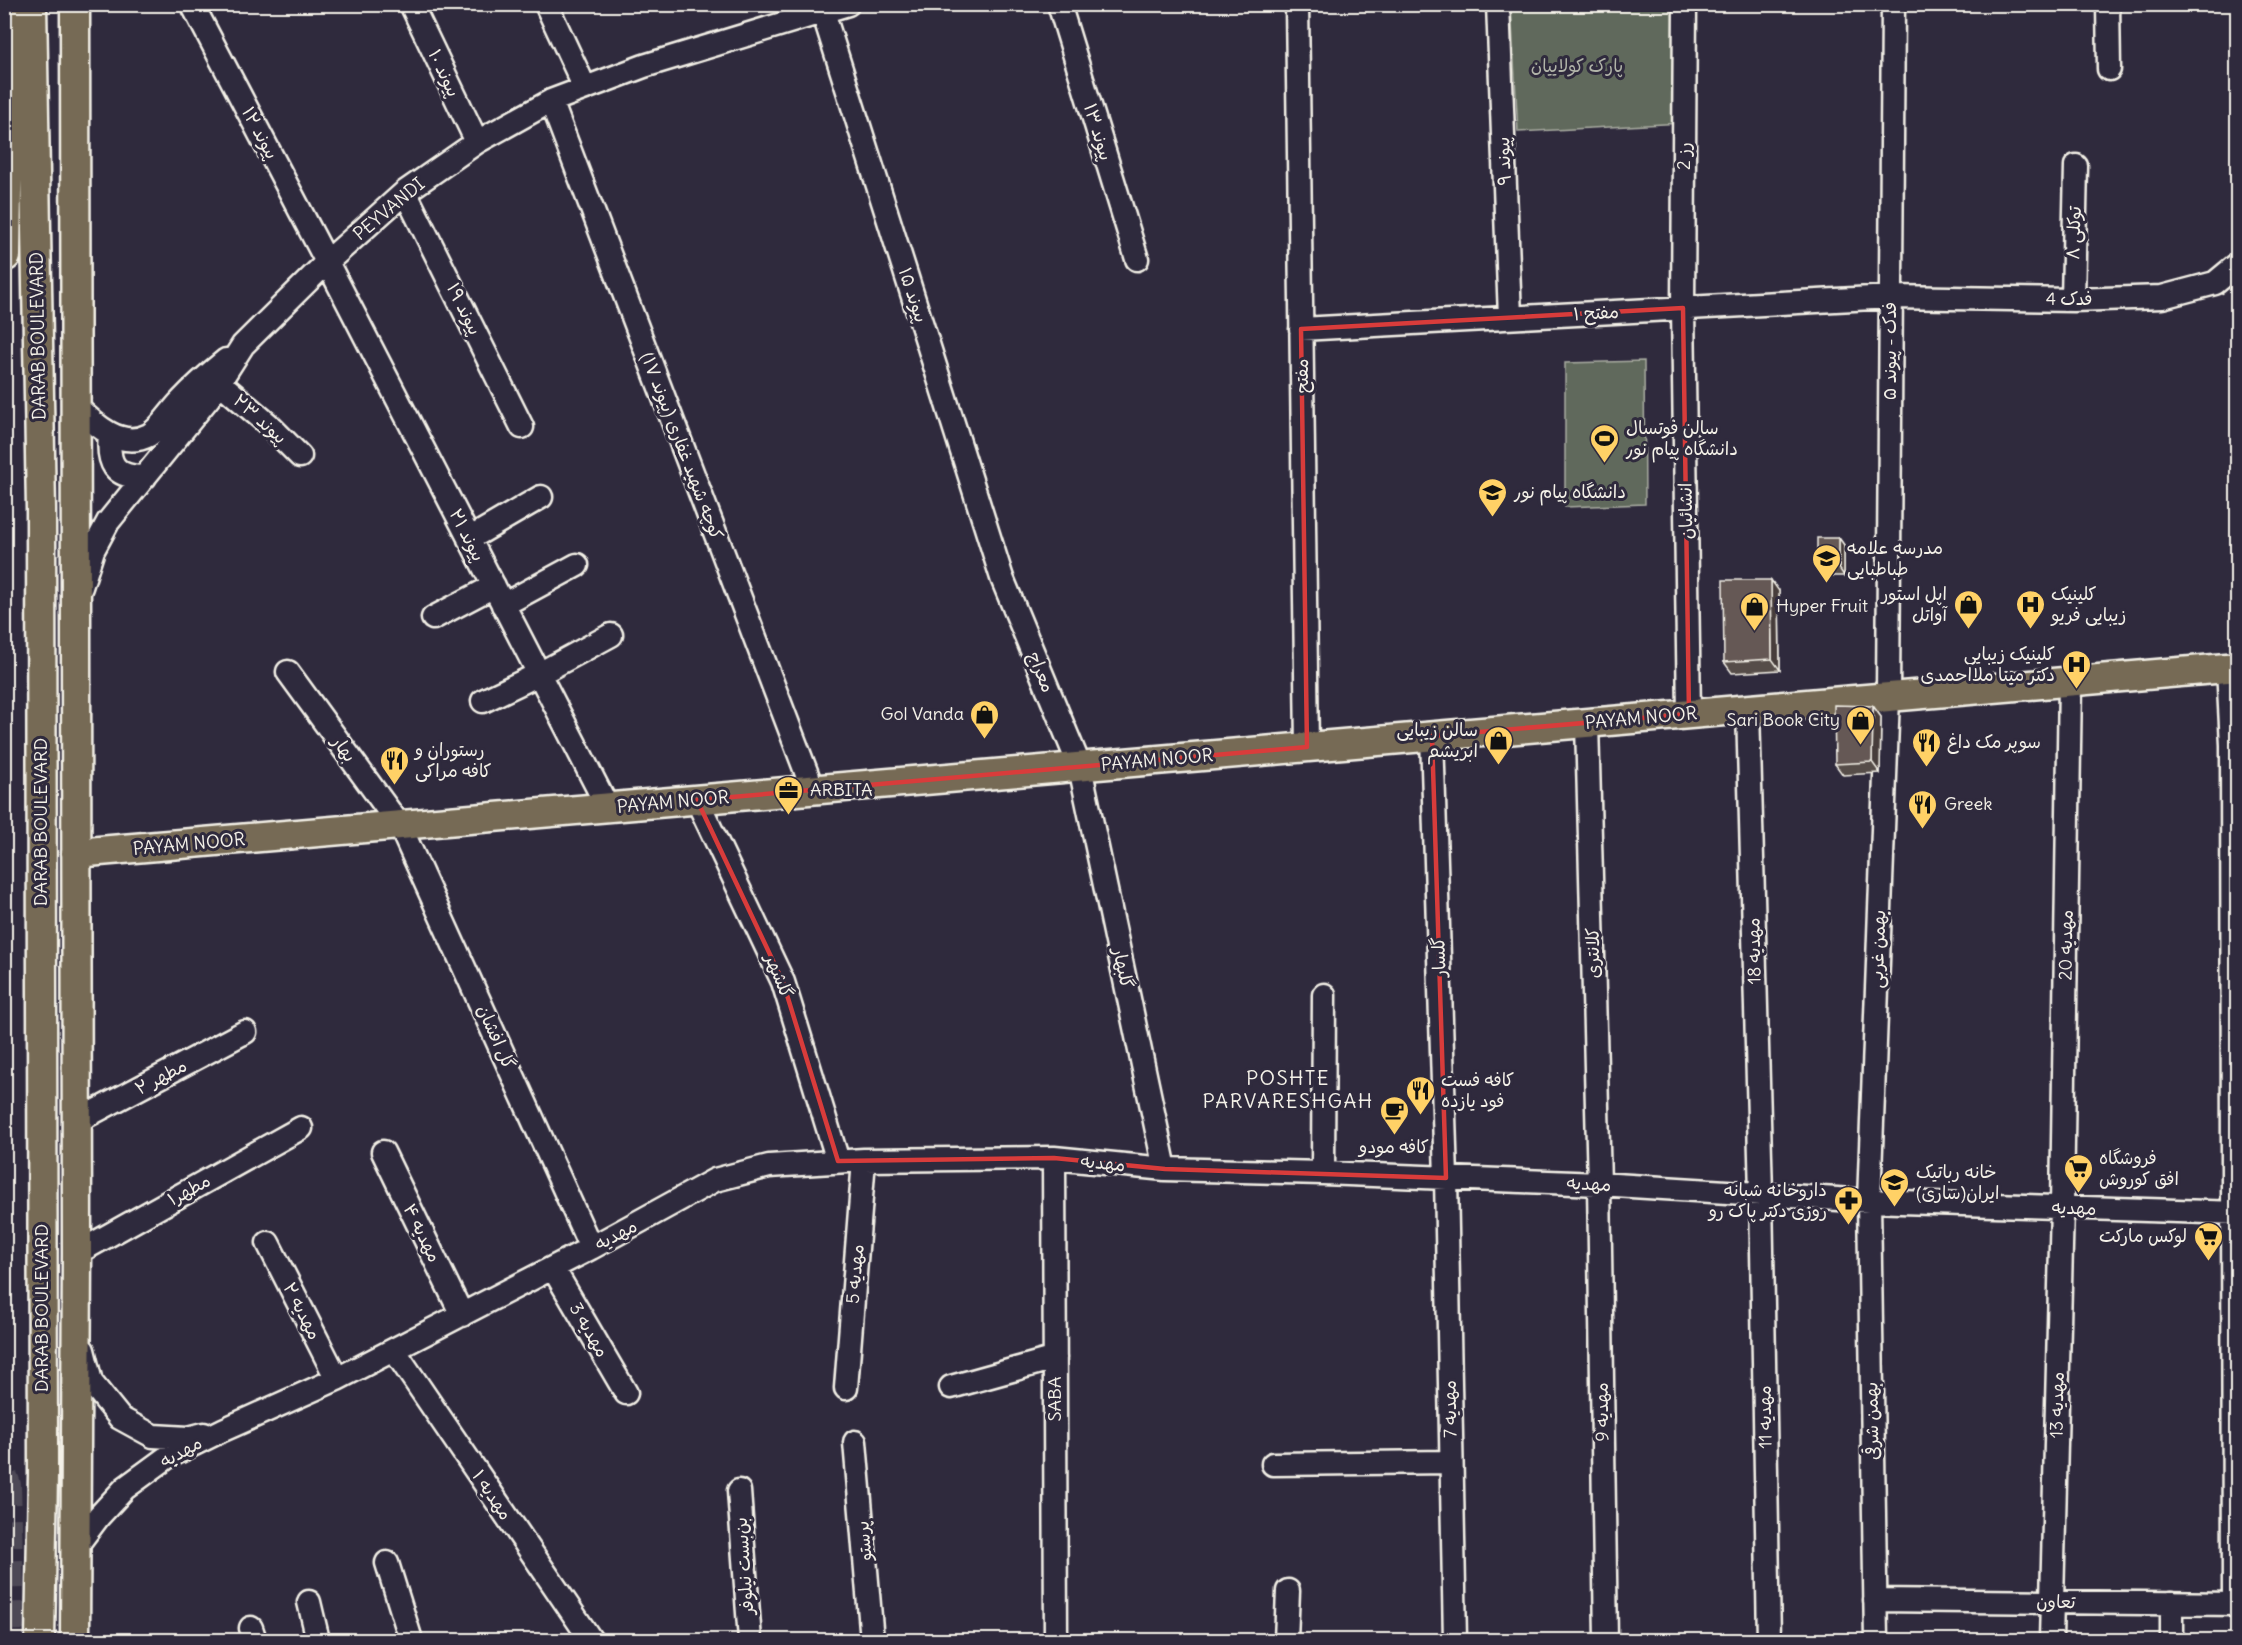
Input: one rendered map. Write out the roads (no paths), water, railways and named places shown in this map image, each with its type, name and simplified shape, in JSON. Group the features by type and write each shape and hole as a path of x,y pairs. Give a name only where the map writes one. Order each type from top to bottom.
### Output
{"main road":[{"path":"6,255 9,58 21,4"},
{"name":"DARAB BOULEVARD","path":"32,4 41,509 43,1475 40,1641"},
{"name":"DARAB BOULEVARD","path":"75,4 77,601 75,1641"},
{"name":"PAYAM NOOR","path":"76,853 2233,668"}],"street":[{"name":"پیوند ۱۲","path":"192,4 327,262"},
{"name":"پیوند ۱۰","path":"411,4 477,142"},
{"path":"546,4 585,88"},
{"name":"PEYVANDI","path":"77,601 93,550 101,534 219,382 243,345 327,262 405,192 477,142 551,101 644,66 848,4"},
{"name":"پیوند ۱۳","path":"1059,4 1137,259"},
{"name":"مفتح","path":"1297,4 1307,747"},
{"name":"پیوند ۹","path":"1498,4 1510,317"},
{"name":"رز 2","path":"1683,308 1685,4"},
{"name":"فدک - پیوند ۵","path":"1888,697 1893,4"},
{"path":"2108,4 2109,69"},
{"name":"پیوند ۱۵","path":"823,12 1002,578"},
{"name":"کوچه شهید غفاری (پیوند ۱۷)","path":"551,101 813,790"},
{"name":"توکلی ۸","path":"2073,300 2076,166"},
{"name":"پیوند ۱۹","path":"405,192 522,427"},
{"name":"پیوند ۲۱","path":"327,262 608,808"},
{"name":"فدک 4","path":"1891,297 2073,300 2162,297 2215,283 2238,264"},
{"name":"مفتح ۱","path":"1301,329 1891,297"},
{"name":"انشائیان","path":"1683,308 1689,714"},
{"path":"76,406 110,435 139,438 150,434 197,384 243,345"},
{"name":"پیوند ۲۳","path":"219,382 268,424 300,456"},
{"path":"110,435 110,458 114,467 123,474 145,477"},
{"path":"469,539 541,497"},
{"path":"434,618 577,566"},
{"name":"معراج","path":"1002,578 1080,767"},
{"path":"483,701 539,674 611,634"},
{"path":"2233,668 2236,1604"},
{"name":"بهار","path":"288,672 400,826"},
{"name":"مهدیه 20","path":"2062,1207 2070,682"},
{"name":"بهمن غربی","path":"1869,1201 1888,697"},
{"name":"مهدیه 18","path":"1748,709 1761,1194"},
{"name":"کلانتری","path":"1587,723 1599,1184"},
{"name":"گلسار","path":"1432,736 1446,1178"},
{"name":"گلبهار","path":"1080,767 1165,1169"},
{"name":"گلشهر","path":"697,800 783,982 838,1161"},
{"name":"گل افشان","path":"400,826 591,1248"},
{"path":"1323,1173 1324,995"},
{"name":"مطهر ۲","path":"77,1121 245,1032"},
{"name":"مطهر۱","path":"77,1252 301,1128"},
{"name":"مهدیه ۴","path":"383,1152 462,1315"},
{"name":"مهدیه","path":"75,1548 99,1516 125,1488 166,1458 337,1379 591,1248 715,1180 769,1166 864,1160 1054,1158 1165,1169 1599,1184 1869,1201 2235,1213"},
{"name":"SABA","path":"1054,1158 1056,1641"},
{"name":"مهدیه 5","path":"846,1388 864,1160"},
{"name":"مهدیه 7","path":"1446,1178 1455,1641"},
{"name":"مهدیه 9","path":"1599,1184 1606,1641"},
{"name":"مهدیه 11","path":"1761,1194 1769,1641"},
{"name":"بهمن شرقی","path":"1869,1201 1876,1641"},
{"name":"مهدیه 13","path":"2051,1641 2062,1207"},
{"name":"مهدیه ۲","path":"267,1243 337,1379"},
{"name":"مهدیه 3","path":"553,1268 626,1393"},
{"path":"77,1317 91,1382 120,1418 153,1436 188,1438 223,1430"},
{"name":"مهدیه ۱","path":"394,1350 591,1641"},
{"path":"951,1388 1055,1358"},
{"name":"پرستو","path":"855,1442 872,1641"},
{"path":"1273,1464 1451,1462"},
{"name":"بن‌بست نیلوفر","path":"739,1491 750,1641"},
{"path":"387,1563 411,1641"},
{"path":"1287,1641 1288,1591"},
{"name":"تعاون","path":"1875,1600 2236,1604"},
{"path":"309,1602 318,1641"},
{"path":"2172,1603 2172,1641"}],"tunnel":[{"path":"4,1477 7,1485 11,1640"}],"place":[{"name":"سالن فوتسال دانشگاه پیام نور","path":"1605,464"},
{"name":"دانشگاه پیام نور","path":"1493,518"},
{"name":"مدرسه علامه طباطبایی","path":"1826,584"},
{"name":"اپل استور آواتل","path":"1968,630"},
{"name":"کلینیک زیبایی فریو","path":"2030,630"},
{"name":"Hyper Fruit","path":"1755,632"},
{"name":"کلینیک زیبایی دکتر مینا ملااحمدی","path":"2076,690"},
{"name":"Gol Vanda","path":"985,740"},
{"name":"Sari Book City","path":"1861,746"},
{"name":"سالن زیبایی ابریشم","path":"1499,766"},
{"name":"سوپر مک داغ","path":"1926,768"},
{"name":"رستوران و کافه مراکی","path":"394,786"},
{"name":"ARBITA","path":"789,816"},
{"name":"Greek","path":"1923,830"},
{"name":"کافه فست فود یازده","path":"1420,1116"},
{"name":"کافه مودو","path":"1394,1136"},
{"name":"فروشگاه افق کوروش","path":"2078,1194"},
{"name":"خانه رباتیک ایران(ساری)","path":"1895,1208"},
{"name":"داروخانه شبانه روزی دکتر پاک رو","path":"1848,1226"},
{"name":"لوکس مارکت","path":"2208,1262"}],"district":[{"name":"POSHTE PARVARESHGAH","path":"1288,1090"}],"park label":[{"name":"پارک کولاییان","path":"1577,66"}]}
